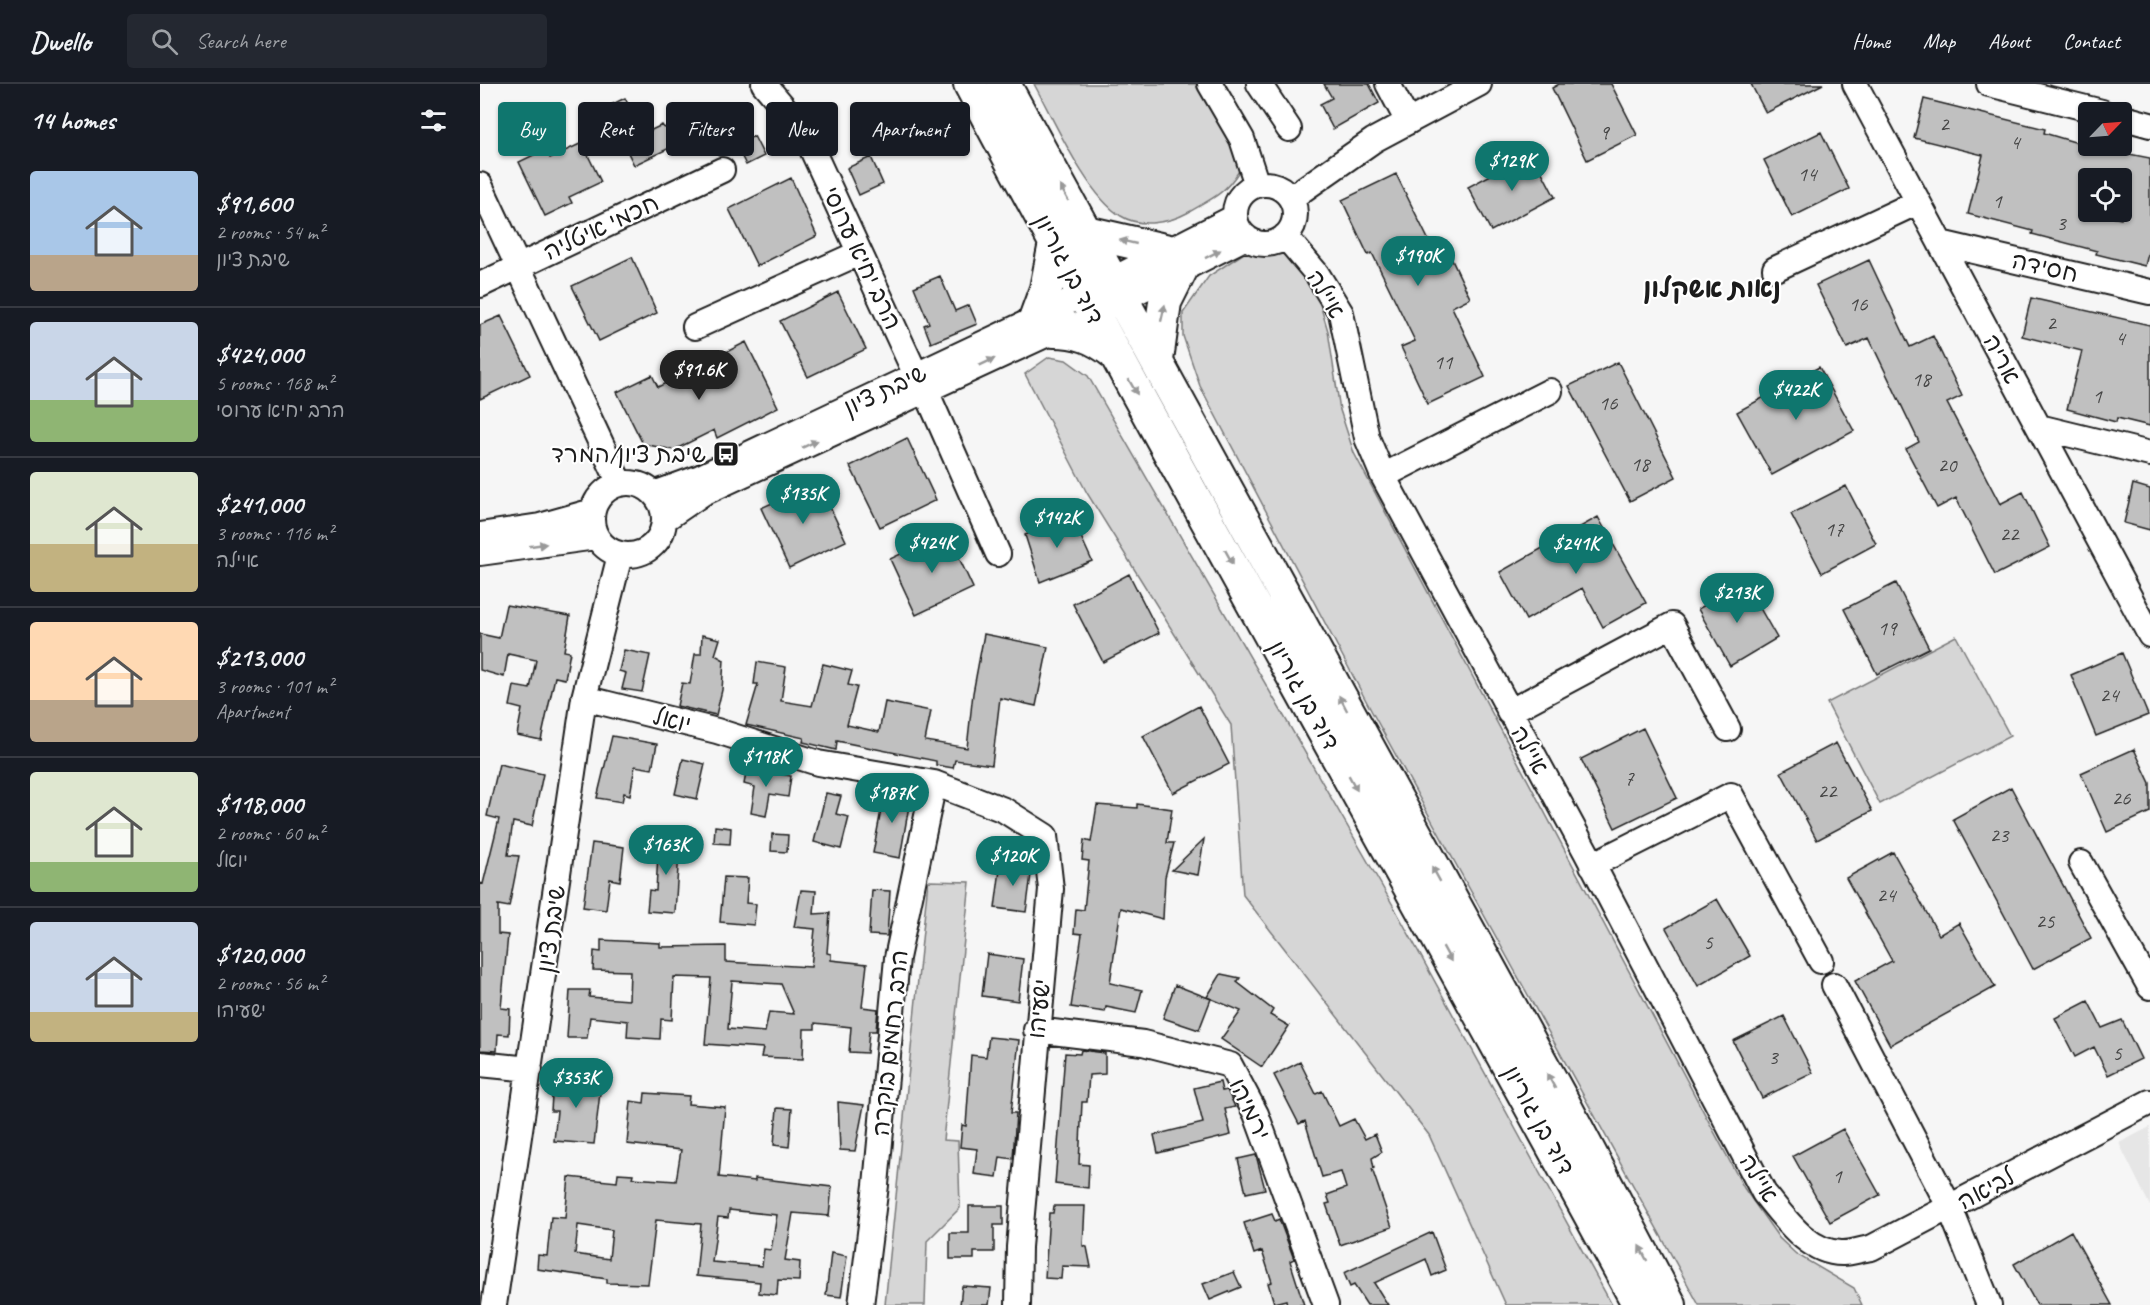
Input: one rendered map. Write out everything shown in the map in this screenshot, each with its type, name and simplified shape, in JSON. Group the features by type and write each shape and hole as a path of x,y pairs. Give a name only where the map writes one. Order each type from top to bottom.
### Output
{"main road":[{"name":"דוד בן גוריון","path":"970,84 1113,352 1221,542 1639,1305"},
{"name":"דוד בן גוריון","path":"1004,84 1563,1102 1670,1305"},
{"path":"1086,232 1175,261 1165,302 1157,360"},
{"path":"1055,243 1046,288 1044,325 1095,338 1113,352"}],"street":[{"name":"הרב יחיא ערוסי","path":"764,84 803,130 998,554"},
{"path":"1210,84 1242,139 1257,185"},
{"path":"1259,84 1288,129"},
{"path":"1388,84 1408,122"},
{"path":"1291,198 1374,140 1479,84"},
{"name":"אריה","path":"1855,84 2039,427 2143,611 2150,635"},
{"path":"1989,84 2078,106"},
{"path":"2132,120 2150,124"},
{"name":"חכמי איטליה","path":"480,285 722,170"},
{"path":"480,185 620,484"},
{"path":"1257,185 1275,186 1291,198 1295,216 1293,225 1285,236 1265,244 1240,227 1240,197 1257,185"},
{"path":"1775,269 1918,202"},
{"name":"שיבת ציון","path":"665,519 703,493 921,383 1088,304 1240,227"},
{"name":"איילה","path":"1285,236 1317,274 1341,313 1367,438 1383,476 1592,865 1764,1193 1789,1224 1815,1246"},
{"name":"חסידה","path":"1940,243 2150,292"},
{"path":"695,327 859,252"},
{"name":"שיבת ציון","path":"654,494 698,478 921,383"},
{"path":"1383,476 1550,392"},
{"path":"2039,427 2150,454"},
{"path":"620,484 642,485 654,494 662,505 665,519 660,537 647,551 639,554 620,555 606,548 596,537 592,524 593,511 605,491 620,484"},
{"path":"480,536 540,526 593,511"},
{"path":"480,553 596,537"},
{"name":"שיבת ציון","path":"494,1305 584,698 620,555"},
{"path":"1509,712 1672,626 1728,729"},
{"name":"יואל","path":"584,698 717,731 818,763 934,783"},
{"name":"ישעיהו","path":"934,783 1004,810 1045,836 1051,889 1036,1030 1019,1247 1018,1305"},
{"name":"הרב רחמים בוקרה","path":"861,1305 876,1185 897,958 934,783"},
{"path":"1592,865 1731,795 1821,961"},
{"path":"2081,863 2150,987"},
{"path":"1834,985 1950,1208 1989,1305"},
{"name":"ירמיהו","path":"1036,1030 1143,1043 1230,1065 1256,1114 1326,1305"},
{"path":"480,1064 530,1069"},
{"name":"לביאה","path":"1815,1246 1842,1253 1871,1248 2150,1102"}],"shaded area":[{"path":"1034,84 1195,84 1211,103 1223,124 1239,171 1228,186 1216,196 1180,216 1154,223 1129,220 1108,206 1084,175"},
{"path":"1280,245 1316,291 1328,331 1340,410 1354,453 1744,1188 1779,1238 1796,1254 1854,1288 1862,1305 1699,1305 1372,712 1200,386 1183,336 1183,313 1209,276 1244,253"},
{"path":"1049,357 1066,360 1088,376 1394,907 1612,1305 1506,1305 1429,1135 1243,895 1231,725 1087,493 1025,374"},
{"path":"1956,636 2010,736 1880,804 1827,703"},
{"path":"928,881 970,882 943,1140 958,1141 960,1208 927,1241 925,1305 885,1305"},
{"path":"2150,1127 2150,1206 2119,1143"}],"building":[{"path":"1324,84 1369,84 1379,103 1333,129 1320,104 1332,98"},
{"path":"1559,84 1611,84 1637,135 1587,160 1552,88"},
{"path":"1751,84 1823,84 1766,113"},
{"path":"1924,99 2045,129 2044,133 2078,143 2078,156 2132,155 2150,158 2150,246 2145,266 2096,254 2097,251 1968,214 1983,155 1914,138"},
{"path":"662,125 666,127 666,150 654,155 654,129"},
{"path":"1821,132 1849,189 1792,217 1764,160"},
{"path":"754,136 764,156 746,165 742,156 754,156"},
{"path":"578,145 578,156 588,156 601,182 569,197 572,203 545,216 519,162 531,156 549,156 550,158 566,156 566,150"},
{"path":"1532,153 1555,197 1491,231 1468,187"},
{"path":"630,156 653,156 634,165"},
{"path":"871,157 883,184 859,195 847,168"},
{"path":"1396,174 1431,245 1442,239 1470,298 1452,307 1485,377 1428,404 1401,347 1415,341 1372,253 1368,255 1342,200"},
{"path":"791,178 817,236 757,266 729,209"},
{"path":"632,257 657,313 599,341 572,286"},
{"path":"1869,260 1910,347 1933,336 1962,396 1947,403 2000,504 2023,492 2050,547 1995,575 1956,498 1937,508 1906,449 1919,442 1869,338 1847,348 1816,285"},
{"path":"940,276 955,311 969,305 977,324 931,343 924,325 929,323 914,287"},
{"path":"838,292 866,349 808,377 780,321"},
{"path":"2031,298 2150,325 2150,426 2117,418 2116,422 2067,409 2082,351 2022,336"},
{"path":"501,316 530,375 480,399 480,325"},
{"path":"746,342 778,407 717,438 714,430 674,450 643,444 617,392 652,375 658,387"},
{"path":"1618,362 1676,477 1630,501 1569,386"},
{"path":"1819,367 1854,431 1772,475 1737,412"},
{"path":"907,438 936,500 880,527 850,466"},
{"path":"818,482 846,541 789,568 761,508"},
{"path":"2133,484 2150,489 2150,530 2124,523"},
{"path":"1846,486 1876,544 1822,573 1791,514"},
{"path":"1072,517 1092,561 1040,582 1025,535"},
{"path":"1598,517 1646,603 1603,627 1582,588 1526,620 1500,572"},
{"path":"947,532 973,588 916,615 890,559"},
{"path":"1129,574 1159,633 1103,662 1073,604"},
{"path":"1745,582 1777,638 1730,666 1698,609"},
{"path":"1896,583 1929,648 1877,674 1844,609"},
{"path":"506,605 570,616 564,651 570,652 565,679 555,677 541,740 517,735 522,709 510,706 514,686 530,689 536,660 508,654 504,677 480,670 480,634 499,638"},
{"path":"984,634 1048,647 1036,706 1000,698 992,765 955,760 953,768 936,765 936,761 837,741 836,750 803,742 804,738 746,725 758,684 754,684 757,662 786,667 781,701 812,706 823,664 852,671 848,685 857,687 847,725 879,732 885,702 931,711 925,741 967,748 973,693"},
{"path":"702,635 720,639 715,655 724,660 722,690 716,715 677,706 682,683 690,684 695,654 701,654"},
{"path":"624,650 650,655 642,692 622,689 626,673 619,671"},
{"path":"2122,653 2148,715 2096,736 2071,675"},
{"path":"1199,706 1229,764 1173,793 1143,736"},
{"path":"1643,728 1677,798 1615,828 1581,759"},
{"path":"612,736 657,744 652,769 635,766 630,795 624,793 622,802 597,798"},
{"path":"1836,743 1872,811 1817,840 1781,772"},
{"path":"2134,749 2150,783 2150,812 2107,832 2081,773"},
{"path":"683,759 705,764 697,799 675,794"},
{"path":"499,764 543,774 532,826 513,822 508,855 519,856 509,907 498,905 498,934 508,935 501,1008 510,1009 509,1035 498,1034 497,1051 480,1050 480,883 483,884 499,819 487,816"},
{"path":"747,768 791,776 788,797 770,794 766,816 751,813 755,787 744,784"},
{"path":"2011,787 2091,938 2033,969 1953,819"},
{"path":"885,789 911,794 900,858 873,853"},
{"path":"826,793 841,796 836,814 849,817 841,849 814,842"},
{"path":"1137,804 1172,809 1167,843 1174,843 1165,877 1163,919 1121,908 1110,983 1142,990 1136,1013 1106,1007 1105,1012 1071,1007 1082,934 1074,933 1076,909 1084,910 1089,861 1082,860 1084,840 1091,842 1097,805 1137,808"},
{"path":"715,826 731,828 730,844 714,843"},
{"path":"772,834 788,835 787,852 771,851"},
{"path":"659,835 680,837 675,913 647,911 649,890 656,891"},
{"path":"1204,839 1198,875 1172,870"},
{"path":"592,843 624,847 620,881 610,879 606,910 583,907"},
{"path":"1893,852 1939,935 1959,923 1995,987 1890,1045 1855,981 1892,961 1846,878"},
{"path":"1001,862 1032,867 1026,912 995,908"},
{"path":"724,877 748,878 746,903 756,904 754,925 720,922"},
{"path":"801,890 816,891 814,914 830,913 827,953 831,954 831,960 867,964 862,1007 878,1009 876,1031 869,1031 867,1053 849,1052 851,1027 815,1023 815,1029 804,1029 803,1059 761,1057 763,1048 705,1044 711,978 674,977 672,1020 661,1019 660,1039 627,1037 628,1021 590,1017 587,1038 567,1038 570,990 590,990 589,997 629,1000 630,971 593,970 594,951 601,952 601,940 660,943 660,947 726,946 726,962 811,967 815,929 794,927","holes":["732,981 781,984 794,1014 769,1012 765,1032 728,1029"]},
{"path":"872,890 890,891 887,936 869,935"},
{"path":"1717,899 1750,956 1698,986 1666,928"},
{"path":"987,954 1023,959 1018,1001 982,996"},
{"path":"1221,974 1240,978 1237,982 1273,1010 1270,1015 1289,1026 1262,1067 1221,1039 1241,1011 1207,997"},
{"path":"1175,985 1211,999 1199,1030 1163,1018"},
{"path":"2088,1001 2102,1028 2122,1020 2141,1059 2108,1075 2094,1047 2075,1057 2055,1018"},
{"path":"1784,1016 1813,1073 1762,1098 1733,1041"},
{"path":"989,1037 1019,1040 1011,1113 1016,1113 1013,1159 1000,1157 997,1177 974,1174 977,1149 960,1147 962,1125 966,1126 971,1055 986,1057"},
{"path":"1081,1050 1105,1053 1105,1074 1089,1075 1087,1102 1082,1102 1079,1164 1089,1165 1088,1188 1055,1184 1065,1053 1080,1054"},
{"path":"1300,1062 1316,1094 1322,1091 1339,1126 1354,1119 1365,1139 1375,1134 1382,1152 1372,1158 1374,1168 1372,1169 1392,1227 1340,1245 1326,1204 1330,1203 1327,1195 1346,1188 1341,1172 1322,1177 1305,1121 1299,1124 1274,1075"},
{"path":"576,1070 590,1072 589,1083 601,1084 594,1144 554,1141 557,1111 551,1111 553,1081 575,1080"},
{"path":"1220,1082 1222,1091 1227,1090 1235,1107 1225,1109 1231,1135 1158,1153 1154,1135 1203,1123 1194,1088"},
{"path":"645,1093 689,1096 688,1104 725,1107 719,1177 755,1181 755,1178 832,1187 829,1216 793,1213 785,1260 800,1262 799,1281 778,1280 777,1295 759,1293 760,1282 696,1276 701,1224 656,1220 648,1284 607,1283 607,1279 537,1269 538,1255 547,1256 551,1217 565,1218 569,1177 617,1182 618,1173 633,1174 632,1178 676,1181 681,1150 627,1144 631,1101 644,1103","holes":["729,1210 777,1215 771,1250 764,1249 762,1266 712,1262 718,1217 728,1218","578,1225 612,1230 609,1259 575,1254"]},
{"path":"838,1102 864,1105 855,1151 840,1150"},
{"path":"777,1108 792,1109 789,1147 774,1145"},
{"path":"1843,1129 1880,1195 1830,1222 1793,1156"},
{"path":"1256,1155 1265,1189 1246,1193 1238,1159"},
{"path":"969,1206 1003,1206 1003,1225 994,1225 994,1252 974,1252 974,1259 950,1259 950,1233 969,1233"},
{"path":"1054,1206 1085,1206 1083,1246 1087,1247 1091,1267 1062,1266 1061,1279 1045,1278 1049,1213 1053,1213"},
{"path":"1272,1214 1275,1221 1279,1219 1294,1259 1290,1261 1304,1305 1287,1305 1286,1300 1274,1303 1268,1283 1272,1282 1262,1251 1254,1254 1244,1223"},
{"path":"2071,1231 2112,1305 2037,1305 2014,1264"},
{"path":"1432,1232 1446,1270 1432,1276 1426,1259 1374,1283 1388,1305 1367,1305 1354,1285 1350,1287 1344,1273"},
{"path":"831,1253 847,1256 841,1297 826,1295"},
{"path":"1234,1272 1241,1287 1210,1300 1203,1284"},
{"path":"962,1286 991,1288 989,1305 960,1305"}],"place":[{"name":"שיבת ציון/המרד","path":"726,454"}],"district":[{"name":"נאות אשקלון","path":"1712,288"}]}
